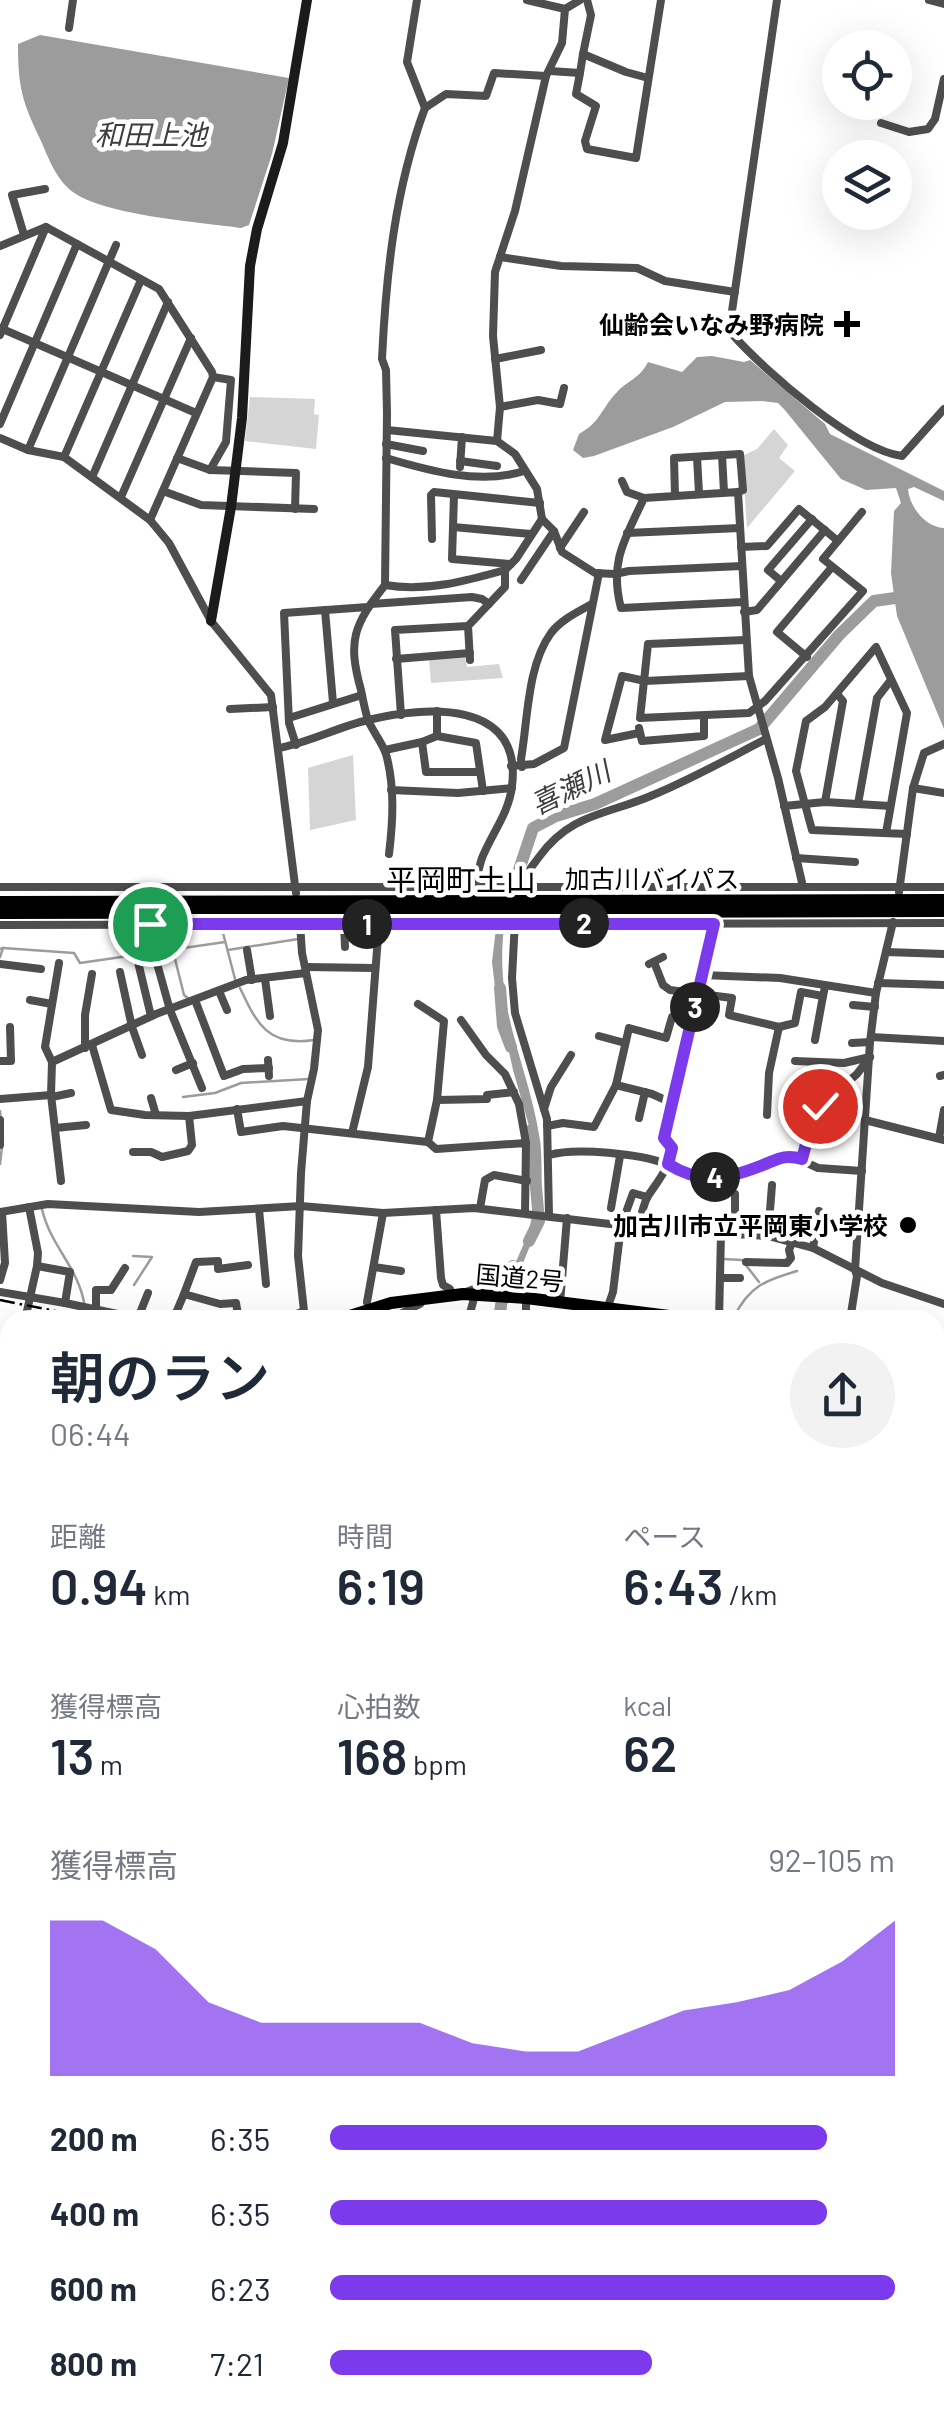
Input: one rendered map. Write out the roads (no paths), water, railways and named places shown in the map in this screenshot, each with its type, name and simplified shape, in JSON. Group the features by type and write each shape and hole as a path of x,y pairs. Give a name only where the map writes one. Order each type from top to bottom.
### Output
{"highway":[{"name":"加古川バイパス","path":"521,906 944,900"},
{"name":"加古川バイパス","path":"0,902 944,910"},
{"name":"加古川バイパス","path":"0,913 497,906"},
{"name":"国道2号","path":"369,1310 463,1295 490,1295 615,1310"}],"street":[{"path":"69,28 73,0"},
{"path":"211,622 236,471 250,266 257,228 284,143 307,0"},
{"path":"417,0 406,62 426,108"},
{"path":"527,0 565,10 583,0 591,15 576,94 596,106 585,146 636,158 661,0"},
{"path":"777,0 730,325 732,334 838,428 891,455 902,456 944,409"},
{"path":"929,0 944,4"},
{"path":"497,441 500,408 493,290 548,74 562,44 565,10"},
{"path":"583,54 648,78"},
{"path":"389,854 391,790 385,750 368,720 352,660 352,641 369,605 385,585 387,430 386,370 382,359 386,282 410,151 426,108 446,94 486,96 494,73 580,73"},
{"path":"881,123 910,132 928,129 942,98 944,78"},
{"path":"24,235 12,195 45,190"},
{"path":"46,228 1,331 196,413"},
{"path":"0,246 46,228 159,290 213,377"},
{"path":"0,424 77,244"},
{"path":"28,450 116,245"},
{"path":"500,257 561,266 637,268 664,281 735,292"},
{"path":"64,457 141,280"},
{"path":"93,475 168,302"},
{"path":"122,497 191,338"},
{"path":"495,359 541,350"},
{"path":"210,470 226,442 231,380 213,377"},
{"path":"150,520 213,377"},
{"path":"500,408 538,400 560,404 564,388"},
{"path":"552,418 555,403"},
{"path":"387,430 497,441 514,454 537,489 542,519 554,531 560,548 583,568 614,574 742,566"},
{"path":"0,438 28,450 64,457 150,520 169,542 211,622 271,694 296,890"},
{"path":"462,438 460,464 497,466"},
{"path":"386,444 423,451"},
{"path":"622,481 627,492 644,498 738,492 742,490 740,454 674,458 675,494"},
{"path":"722,456 724,492"},
{"path":"697,457 699,494"},
{"path":"177,458 210,470 296,473 295,509"},
{"path":"386,458 486,478 524,471"},
{"path":"164,490 201,505 314,509"},
{"path":"432,539 430,496 434,492 540,503"},
{"path":"738,492 749,676 802,888"},
{"path":"452,559 454,495"},
{"path":"644,498 614,574 621,608 743,602"},
{"path":"741,547 767,546 799,508 838,542"},
{"path":"560,548 584,512"},
{"path":"640,718 749,713 756,708 807,657 863,591 823,559 862,512"},
{"path":"402,716 394,630 468,626 505,587 508,567 542,519"},
{"path":"781,581 768,570 812,519"},
{"path":"453,527 531,534"},
{"path":"628,534 740,528"},
{"path":"744,612 757,610 825,530"},
{"path":"521,580 554,531"},
{"path":"440,558 508,567"},
{"path":"807,657 777,632 832,566"},
{"path":"385,585 436,586 508,567"},
{"path":"511,766 522,767 564,748 599,573"},
{"path":"296,744 289,718 284,613 472,597 489,604"},
{"path":"522,767 537,663 550,634 590,604"},
{"path":"324,610 333,703"},
{"path":"396,659 470,657 468,626"},
{"path":"704,716 704,736 642,741 639,732 648,644 744,640"},
{"path":"886,833 907,714 876,647 836,694 806,721 796,771 812,830 907,834"},
{"path":"639,732 605,740 622,676 645,681 749,676"},
{"path":"858,804 877,698 891,680"},
{"path":"825,802 843,702 836,694"},
{"path":"289,718 362,695"},
{"path":"230,710 240,705 273,707"},
{"path":"279,748 368,720 437,711 468,714 487,722 500,732 511,766 512,788 474,888"},
{"path":"436,736 437,711"},
{"path":"385,750 436,736 476,743 483,790"},
{"path":"548,1215 547,1126 515,1013 514,929 522,882 546,848 576,822 653,796 747,752 765,736"},
{"path":"422,742 426,772 480,772"},
{"path":"902,745 924,753 944,744"},
{"path":"899,889 913,788 924,753"},
{"path":"391,790 458,793 512,788"},
{"path":"913,788 944,792"},
{"path":"784,806 825,802 890,806"},
{"path":"796,858 855,862"},
{"path":"0,887 474,888 497,906"},
{"path":"0,925 300,921 380,924 497,906 802,888 944,887"},
{"path":"521,906 714,924 894,920 944,923"},
{"path":"852,1310 858,1276 855,1270 874,1008 894,920"},
{"path":"300,921 318,1030 304,1127 298,1256 304,1310"},
{"path":"344,924 344,948"},
{"path":"352,1133 368,1067 380,924"},
{"path":"638,1228 647,1197 668,1164 672,1148 663,1133 714,924"},
{"path":"248,950 252,980"},
{"path":"886,952 944,954"},
{"path":"137,958 138,983 151,1016"},
{"path":"655,961 664,985 670,990 744,996"},
{"path":"0,964 29,971 42,969"},
{"path":"52,1062 151,1016 252,980 306,970 374,968"},
{"path":"60,970 44,1047 52,1062 51,1096 61,1181"},
{"path":"174,971 159,971 170,1010 202,1088"},
{"path":"120,972 123,1007 142,1055"},
{"path":"92,974 85,1016 89,1047 111,1110 189,1116 307,1101"},
{"path":"702,975 780,978 824,991"},
{"path":"265,978 270,1016"},
{"path":"732,998 726,1015 779,1028 795,1024 801,992 944,985"},
{"path":"219,991 226,1010"},
{"path":"816,1040 824,991"},
{"path":"30,1000 52,1004"},
{"path":"195,1000 224,1076 269,1068"},
{"path":"418,1004 444,1021 437,1100 428,1142"},
{"path":"853,1005 874,1008"},
{"path":"547,1126 563,1123 594,1127 616,1085 632,1017"},
{"path":"629,1028 666,1038 672,1017 692,1020"},
{"path":"461,1020 486,1055 506,1074 514,1092 526,1144 526,1213"},
{"path":"767,1115 764,1102 779,1028"},
{"path":"0,1061 11,1060 13,1033"},
{"path":"599,1036 624,1043"},
{"path":"852,1043 871,1039 944,1041"},
{"path":"826,1051 826,1063"},
{"path":"544,1109 551,1086 571,1056"},
{"path":"795,1061 844,1064 870,1057"},
{"path":"802,1159 806,1129 803,1114 820,1106 858,1074 870,1057"},
{"path":"176,1070 193,1063"},
{"path":"616,1085 672,1103"},
{"path":"437,1100 487,1099 486,1095 514,1092"},
{"path":"639,1118 644,1092"},
{"path":"0,1099 71,1093"},
{"path":"151,1098 156,1115"},
{"path":"237,1109 241,1132 304,1127 428,1142 436,1150 526,1144"},
{"path":"865,1120 942,1139 944,1110"},
{"path":"132,1152 177,1158 192,1145 189,1116"},
{"path":"0,1120 0,1145"},
{"path":"55,1128 80,1128"},
{"path":"806,1129 838,1132"},
{"path":"549,1154 562,1151 668,1164 703,1180 761,1166 778,1156 802,1159 818,1168 862,1171"},
{"path":"612,1208 620,1156"},
{"path":"494,1176 496,1163"},
{"path":"480,1208 484,1180 494,1176 528,1181"},
{"path":"768,1236 775,1202 772,1185"},
{"path":"607,1309 613,1292 621,1226 633,1193 647,1197"},
{"path":"735,1194 735,1234"},
{"path":"0,1280 1,1212 29,1207 59,1204 199,1212 302,1206 383,1213 480,1208 638,1228 794,1240 903,1292 944,1304"},
{"path":"28,1310 38,1253 29,1207"},
{"path":"259,1209 266,1284"},
{"path":"436,1210 443,1285 463,1295"},
{"path":"367,1302 383,1213"},
{"path":"560,1302 566,1218"},
{"path":"813,1248 820,1218"},
{"path":"719,1310 721,1234"},
{"path":"746,1262 770,1266 787,1263 794,1240"},
{"path":"237,1263 265,1259"},
{"path":"177,1310 196,1262 218,1260 218,1269 248,1265"},
{"path":"463,1295 470,1288 484,1285 484,1265"},
{"path":"37,1266 70,1272 65,1303"},
{"path":"96,1309 96,1290 111,1290 125,1268"},
{"path":"374,1268 401,1272"},
{"path":"720,1278 740,1278"},
{"path":"0,1292 101,1310"},
{"path":"144,1310 148,1294"},
{"path":"184,1294 220,1304 236,1302 237,1310"},
{"path":"463,1295 466,1310"},
{"path":"520,1298 523,1310"},
{"path":"382,1306 424,1302 408,1310"}],"water":[{"name":"和田上池","path":"40,35 289,78 272,154 249,225 241,228 124,211 101,205 68,188 49,160 22,94 18,44"},
{"path":"697,357 750,360 825,424 830,434 944,491 944,501 914,487 908,489 919,514 930,524 944,528 944,729 897,616 891,573 894,511 901,503 896,488 866,490 841,479 778,403 762,401 725,402 673,427 594,456 583,458 573,450 579,434 648,362 682,372"},
{"path":"496,928 504,928 502,957 508,1011 535,1112 541,1160 537,1225 505,1310 496,1310 528,1234 537,1195 535,1147 513,1070 492,962"}],"waterway":[{"name":"喜瀬川","path":"506,909 533,828 759,729 839,635 874,601 908,599"},
{"path":"222,929 235,979"},
{"path":"228,950 298,939"},
{"path":"3,948 74,953 80,963 225,942"},
{"path":"0,949 3,948 0,957"},
{"path":"173,951 184,995 189,999"},
{"path":"240,988 266,1030 285,1040 314,1040"},
{"name":"喜瀬川","path":"500,988 503,1026 511,1047"},
{"path":"183,1097 215,1093 241,1083 309,1079"},
{"path":"0,1111 3,1139"},
{"name":"喜瀬川","path":"529,1241 539,1221 531,1130"},
{"path":"0,1164 2,1147"},
{"path":"42,1209 84,1302"},
{"path":"133,1256 152,1257 134,1285"},
{"path":"723,1259 742,1260 759,1282"},
{"name":"喜瀬川","path":"500,1310 504,1284 513,1266"},
{"path":"738,1310 760,1286 797,1271"}],"railway":[{"path":"0,1300 50,1310"}],"place":[{"name":"仙齢会いなみ野病院","path":"847,324"},
{"name":"加古川市立平岡東小学校","path":"908,1225"}],"district":[{"name":"平岡町土山","path":"461,879"}]}
